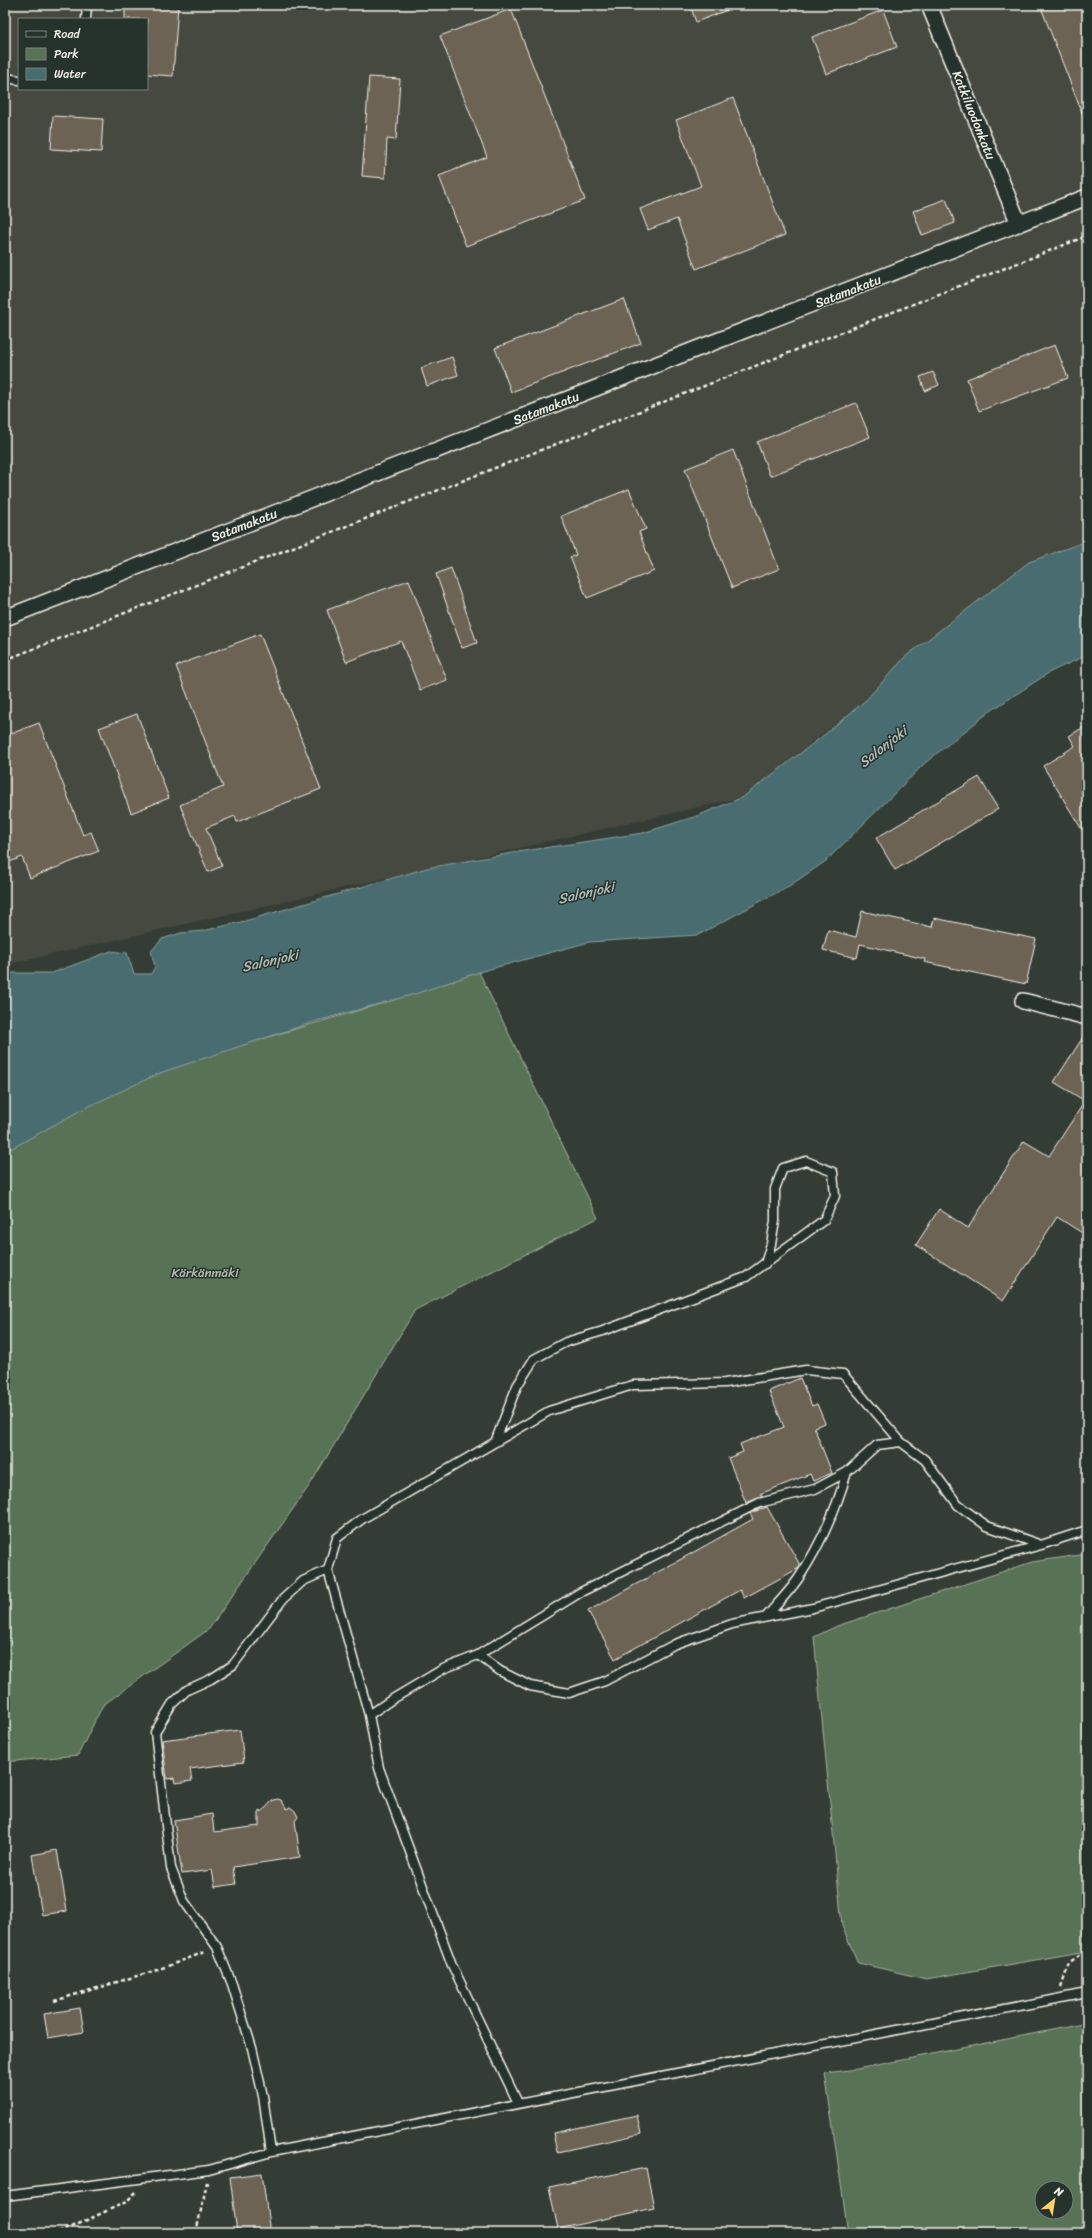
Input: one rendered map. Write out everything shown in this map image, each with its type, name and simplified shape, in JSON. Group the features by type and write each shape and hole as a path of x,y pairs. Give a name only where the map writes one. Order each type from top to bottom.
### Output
{"street":[{"name":"Katkiluodonkatu","path":"929,5 1019,224"},
{"name":"Satamakatu","path":"5,618 1087,198"},
{"path":"1023,1001 1087,1017"}],"lane":[{"path":"86,18 87,5"},
{"path":"5,78 18,80"},
{"path":"495,1442 517,1386 534,1359 566,1342 617,1326 746,1277 765,1264 824,1220 835,1196 833,1172 806,1161 783,1168 775,1189 775,1222 771,1244 765,1264"},
{"path":"518,2103 446,1950 379,1768 369,1716 328,1570 337,1538 362,1519 549,1411 633,1385 725,1383 806,1370 843,1374 901,1442 925,1460 958,1505 986,1526 1041,1545"},
{"path":"369,1716 391,1700 444,1669 478,1655 581,1592 760,1503 815,1489 847,1472 877,1445 901,1442"},
{"path":"766,1617 798,1580 823,1536 840,1497 847,1472"},
{"path":"478,1655 500,1671 530,1686 569,1693 605,1681 675,1644 732,1624 813,1608 1041,1545 1087,1530"},
{"path":"271,2152 263,2096 252,2048 232,1984 217,1947 184,1901 171,1868 155,1732 172,1704 187,1690 211,1679 233,1665 288,1595 303,1581 328,1570"},
{"path":"5,2196 209,2170 271,2152 1087,1993"}],"path":[{"path":"5,660 1087,236"},
{"path":"54,2001 157,1970 217,1947"},
{"path":"1059,1999 1069,1963 1087,1949"},
{"path":"196,2233 209,2170"},
{"path":"59,2233 126,2202 147,2181 154,2178"},
{"path":"68,2230 72,2233"}],"shaded area":[{"path":"5,5 1087,5 1087,541 1029,562 905,657 866,700 743,797 5,965"}],"green space":[{"name":"Kärkänmäki","path":"479,972 598,1218 415,1310 311,1483 209,1629 103,1705 78,1755 5,1762 5,1152 121,1089 161,1072 201,1058 400,998"},
{"path":"1087,1554 1087,1951 926,1979 858,1963 842,1926 814,1637 837,1626 1032,1562"},
{"path":"1087,2023 1087,2233 848,2233 825,2073 857,2069"}],"water":[{"name":"Salonjoki","path":"1087,541 1087,655 1050,672 989,712 926,762 826,861 789,886 698,935 589,942 479,972 415,994 313,1022 160,1073 83,1109 5,1152 5,973 52,973 111,951 127,953 134,974 151,974 155,967 151,951 162,939 181,933 203,931 245,921 427,868 524,851 643,833 697,816 743,797 824,735 866,700 905,657 1029,562"}],"building":[{"path":"125,5 178,5 173,76 148,74 148,18 125,18"},
{"path":"690,5 738,5 738,6 696,22"},
{"path":"1040,5 1087,5 1087,123 1086,123"},
{"path":"511,9 585,200 466,246 439,176 487,157 440,36"},
{"path":"883,10 897,47 826,74 812,37"},
{"path":"369,77 400,79 396,140 387,139 385,178 362,176"},
{"path":"733,98 785,235 696,269 677,219 648,230 640,209 701,186 676,120"},
{"path":"53,116 103,119 101,152 51,149"},
{"path":"946,199 955,223 922,235 913,211"},
{"path":"624,299 641,343 511,392 495,348"},
{"path":"1055,345 1068,378 979,411 967,379"},
{"path":"452,357 458,375 427,386 421,368"},
{"path":"933,372 939,385 925,391 920,377"},
{"path":"856,403 870,437 770,476 757,442"},
{"path":"733,450 779,569 732,588 685,469"},
{"path":"629,489 646,529 639,532 654,571 587,598 570,557 576,555 561,516"},
{"path":"451,568 477,643 462,648 436,574"},
{"path":"409,580 447,680 420,690 401,641 346,662 327,610"},
{"path":"260,634 321,789 237,822 235,816 206,828 222,866 208,872 180,805 223,787 176,666"},
{"path":"137,714 169,798 131,813 99,728"},
{"path":"39,723 83,835 91,832 99,851 30,878 22,857 5,864 5,736"},
{"path":"1087,725 1087,838 1043,766 1075,746 1069,736"},
{"path":"979,777 998,809 895,870 876,838"},
{"path":"862,911 932,927 934,918 1036,939 1026,984 924,962 925,959 860,944 857,958 823,950 828,930 856,937"},
{"path":"1087,1031 1087,1236 1057,1217 1003,1301 916,1245 939,1209 968,1228 1024,1141 1049,1156 1085,1101 1054,1082"},
{"path":"800,1378 812,1406 817,1404 825,1423 814,1427 832,1473 813,1481 810,1474 760,1494 762,1497 746,1503 728,1458 743,1452 740,1444 784,1427 769,1391"},
{"path":"767,1507 800,1565 799,1568 744,1598 740,1590 615,1659 588,1611 753,1519 750,1513"},
{"path":"240,1730 244,1762 190,1769 192,1781 175,1783 174,1778 167,1779 162,1740"},
{"path":"277,1799 281,1800 287,1809 290,1807 295,1811 298,1817 295,1821 300,1857 233,1867 236,1884 215,1887 212,1870 182,1874 174,1820 212,1814 214,1832 259,1826 259,1812 263,1811 272,1801"},
{"path":"57,1850 67,1911 42,1915 32,1855"},
{"path":"80,2008 84,2032 48,2038 44,2014"},
{"path":"637,2115 641,2134 557,2152 553,2133"},
{"path":"646,2168 654,2208 558,2229 549,2187"},
{"path":"262,2173 270,2233 237,2233 230,2177"}]}
